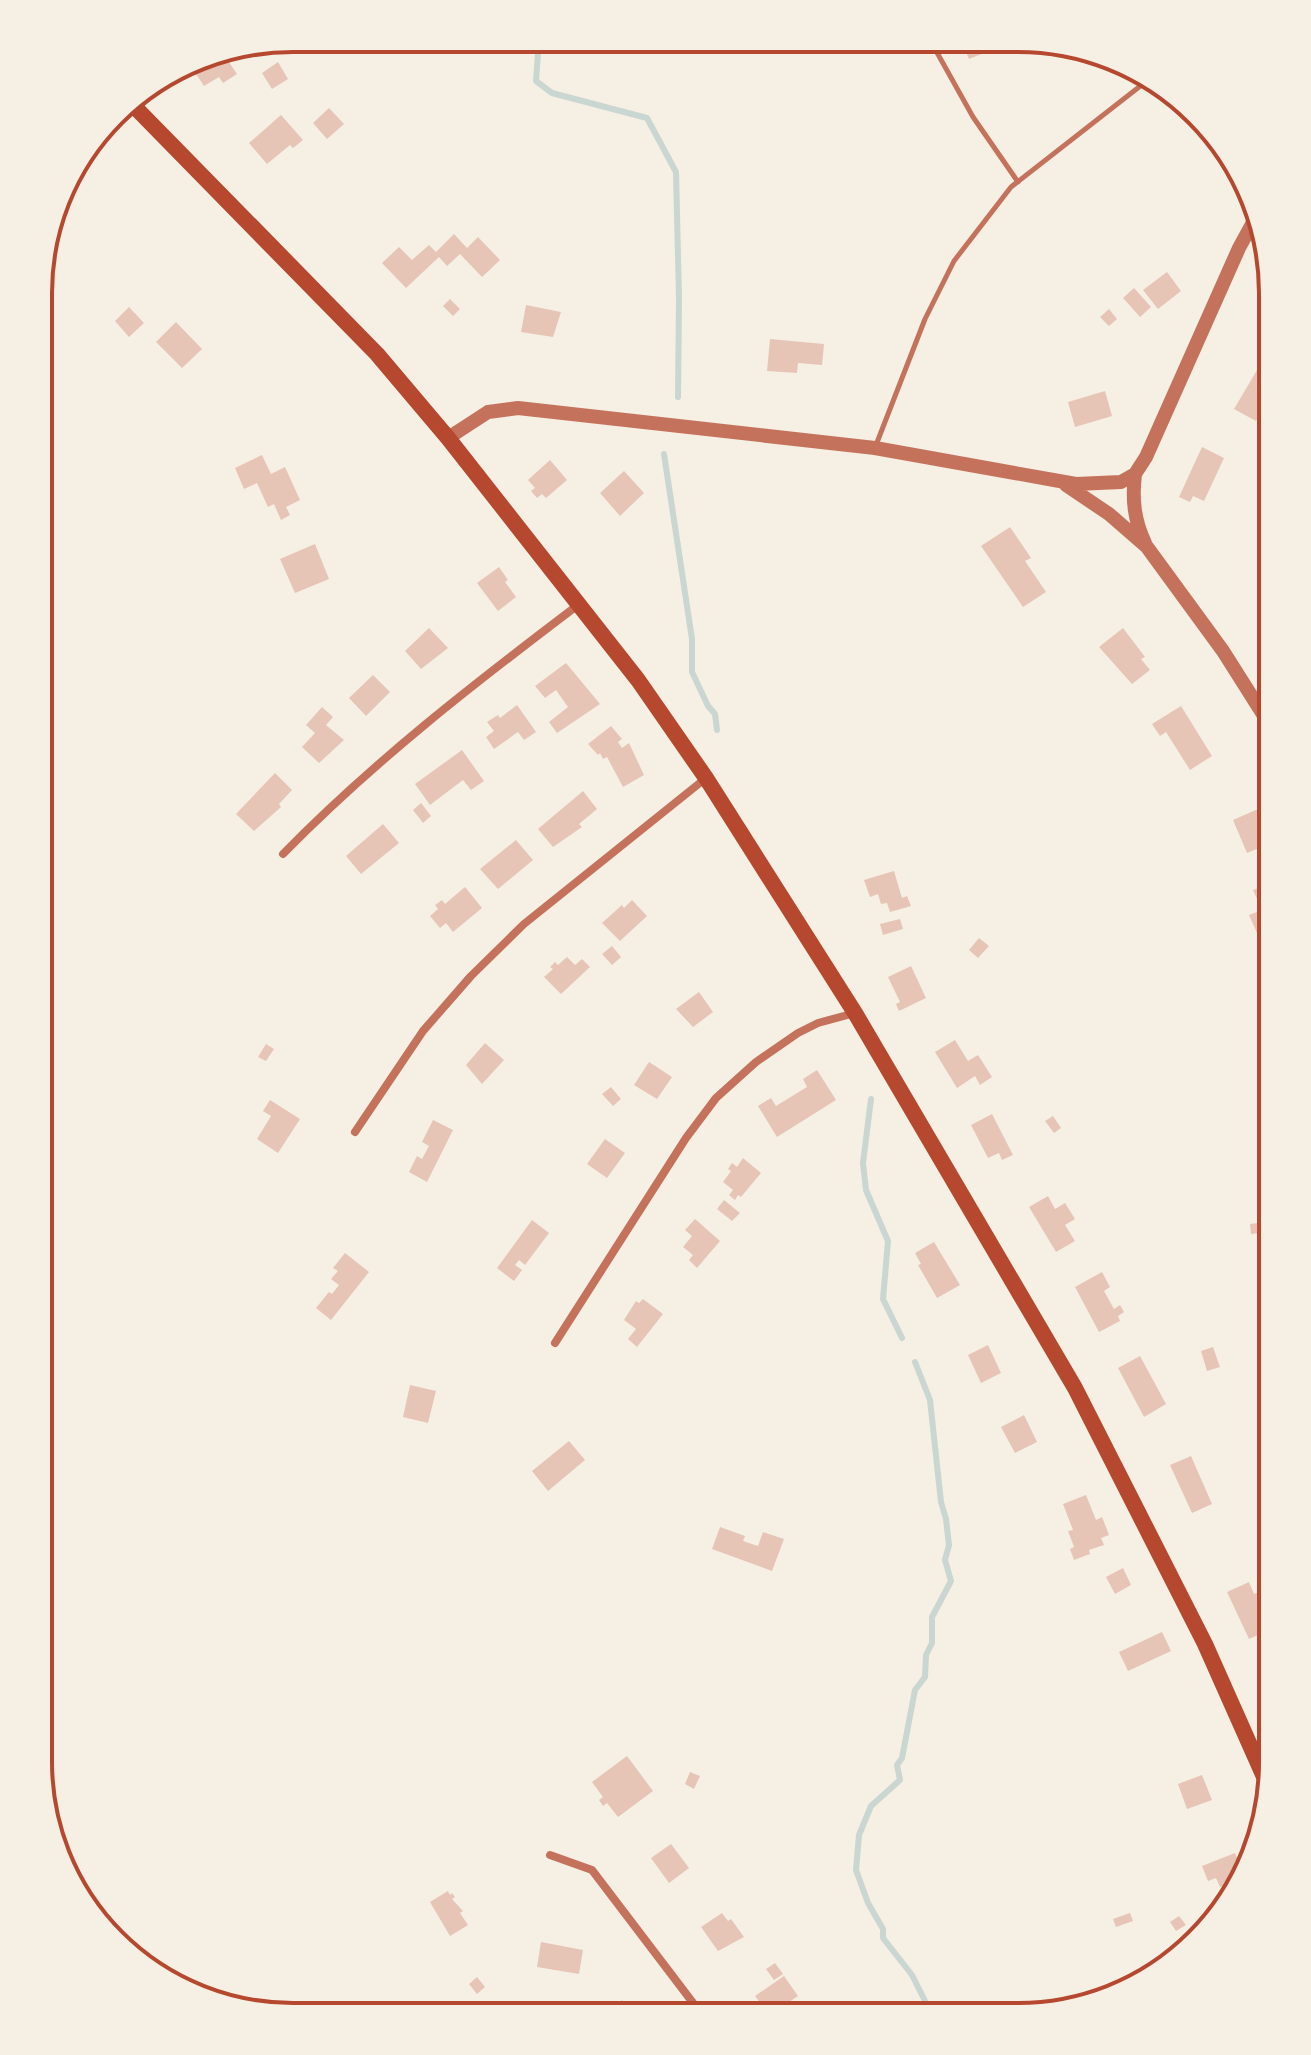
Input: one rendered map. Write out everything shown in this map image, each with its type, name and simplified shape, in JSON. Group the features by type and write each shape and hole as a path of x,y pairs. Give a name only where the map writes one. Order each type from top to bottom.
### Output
{"main road":[{"path":"137,109 335,308 448,438 638,680 706,778 855,1013 1075,1388 1205,1644 1258,1763"}],"street":[{"path":"448,438 481,415 509,408 875,448 1060,482 1121,482 1135,474 1146,457 1249,229"},
{"path":"1135,474 1135,517 1147,547"},
{"path":"1060,482 1109,514 1147,547 1223,651 1259,707"},
{"path":"283,854 404,740 578,605"},
{"path":"355,1132 423,1031 479,967 524,924 706,778"},
{"path":"555,1343 686,1138 716,1098 756,1062 798,1033 818,1023 855,1013"},
{"path":"550,1855 592,1870 693,2003"}],"lane":[{"path":"937,52 973,117 1018,182"},
{"path":"875,448 938,288 954,261 1018,182 1141,86"}],"building":[{"path":"966,52 987,52 969,59"},
{"path":"229,62 237,74 223,83 219,77 204,86 195,73 201,70"},
{"path":"278,62 288,79 272,89 262,73"},
{"path":"329,108 344,124 327,139 313,123"},
{"path":"281,115 303,140 293,148 290,145 267,164 249,143"},
{"path":"454,234 467,248 478,237 500,260 482,277 460,254 447,266 439,257 406,288 382,263 399,247 412,260 429,245 436,252"},
{"path":"1167,272 1181,291 1158,309 1143,290"},
{"path":"1134,288 1151,307 1140,317 1123,298"},
{"path":"450,299 460,309 453,316 443,306"},
{"path":"526,305 561,312 553,337 521,332"},
{"path":"129,307 144,323 129,337 115,321"},
{"path":"1109,309 1117,319 1109,326 1100,317"},
{"path":"176,322 202,349 182,368 156,342"},
{"path":"770,339 824,344 822,365 798,363 797,373 767,371"},
{"path":"1259,367 1259,416 1256,421 1234,409"},
{"path":"1105,391 1112,416 1075,427 1068,402"},
{"path":"1202,447 1224,458 1204,501 1193,496 1190,502 1179,497"},
{"path":"262,455 271,474 285,467 300,500 286,507 290,515 281,520 274,504 268,507 257,483 244,489 235,468"},
{"path":"550,460 567,480 546,498 542,494 537,498 531,491 535,488 528,480"},
{"path":"624,471 644,493 620,516 600,493"},
{"path":"1010,527 1031,558 1025,561 1046,592 1023,607 981,546"},
{"path":"315,544 329,579 295,593 280,559"},
{"path":"499,567 516,597 498,611 477,583"},
{"path":"429,628 448,648 421,669 405,651"},
{"path":"1123,628 1145,657 1141,659 1150,670 1132,684 1099,647"},
{"path":"566,663 600,704 557,733 549,722 568,707 556,690 545,698 535,686"},
{"path":"373,675 390,692 366,716 349,698"},
{"path":"517,705 536,732 524,740 518,732 494,749 486,737 494,731 487,722 498,715 500,718"},
{"path":"1181,706 1212,756 1190,770 1166,732 1160,736 1152,724"},
{"path":"322,707 333,717 326,725 344,740 319,763 302,747 315,733 306,725"},
{"path":"611,726 622,739 618,742 622,748 629,743 644,775 623,787 607,757 603,759 588,744"},
{"path":"462,750 484,781 471,790 463,780 430,805 415,784"},
{"path":"275,773 292,790 279,804 281,807 254,831 236,814"},
{"path":"583,791 597,809 579,824 582,827 553,847 538,829"},
{"path":"421,803 431,816 423,823 413,810"},
{"path":"1258,809 1259,848 1247,853 1233,820"},
{"path":"383,824 399,843 361,874 346,856"},
{"path":"516,840 533,860 498,889 480,869"},
{"path":"894,871 902,898 907,896 911,906 890,912 887,903 881,904 878,894 870,897 864,880"},
{"path":"465,887 482,908 453,932 446,923 440,928 430,916 438,909 435,905 442,900 445,904"},
{"path":"1259,888 1259,902 1253,890"},
{"path":"632,900 647,916 620,941 602,923"},
{"path":"1259,911 1259,932 1257,933 1249,915"},
{"path":"900,919 903,929 883,935 880,924"},
{"path":"979,938 989,946 978,958 969,950"},
{"path":"612,946 621,957 612,965 602,954"},
{"path":"567,957 575,965 582,959 590,967 561,994 544,977 553,969 550,967 555,962 558,965"},
{"path":"911,966 926,998 899,1011 896,1004 900,1002 888,977"},
{"path":"699,992 713,1012 693,1027 676,1009"},
{"path":"955,1040 968,1061 978,1055 992,1077 980,1085 975,1076 957,1088 935,1052"},
{"path":"485,1043 504,1060 482,1084 466,1065"},
{"path":"266,1044 274,1049 266,1061 258,1057"},
{"path":"649,1062 672,1077 657,1099 634,1085"},
{"path":"817,1070 836,1100 777,1137 758,1106 771,1098 776,1106 807,1087 803,1079"},
{"path":"611,1087 621,1099 613,1106 602,1094"},
{"path":"270,1100 300,1119 278,1153 257,1139 271,1116 263,1111"},
{"path":"992,1114 1013,1155 1002,1160 999,1153 988,1158 971,1125"},
{"path":"1053,1116 1061,1128 1054,1133 1045,1121"},
{"path":"433,1120 453,1130 427,1182 409,1172 417,1156 422,1159 429,1146 422,1142"},
{"path":"605,1139 625,1153 607,1178 587,1164"},
{"path":"743,1158 761,1173 735,1200 729,1195 733,1190 723,1182 731,1171 728,1169 732,1163 737,1167"},
{"path":"1048,1196 1055,1209 1065,1203 1075,1219 1065,1225 1075,1241 1056,1252 1029,1207"},
{"path":"724,1200 740,1213 732,1221 717,1209"},
{"path":"695,1219 720,1241 697,1268 689,1260 693,1255 683,1247 692,1236 685,1230"},
{"path":"532,1220 549,1233 525,1265 519,1260 515,1265 522,1270 514,1281 497,1268"},
{"path":"1258,1223 1258,1233 1251,1234 1250,1224"},
{"path":"934,1242 960,1285 937,1298 918,1265 921,1264 915,1253"},
{"path":"345,1253 369,1272 331,1320 316,1308 339,1285 331,1279 338,1271 333,1268"},
{"path":"1102,1272 1110,1287 1104,1291 1114,1309 1120,1305 1124,1312 1118,1316 1120,1321 1099,1332 1075,1287"},
{"path":"643,1299 663,1314 637,1347 628,1339 636,1329 624,1320 636,1301 639,1303"},
{"path":"988,1345 1001,1373 981,1383 968,1355"},
{"path":"1213,1347 1220,1367 1207,1371 1201,1351"},
{"path":"1140,1356 1166,1404 1144,1417 1118,1368"},
{"path":"410,1385 436,1391 428,1423 403,1417"},
{"path":"1024,1415 1037,1442 1015,1453 1001,1427"},
{"path":"569,1441 585,1460 548,1491 532,1471"},
{"path":"1191,1456 1212,1504 1192,1513 1170,1465"},
{"path":"1086,1495 1096,1520 1102,1517 1109,1535 1101,1538 1104,1545 1074,1560 1070,1549 1074,1547 1068,1531 1073,1530 1063,1504"},
{"path":"720,1527 745,1536 743,1541 758,1546 763,1532 784,1539 772,1571 712,1549"},
{"path":"1123,1568 1131,1585 1115,1594 1106,1577"},
{"path":"1249,1582 1254,1594 1258,1592 1258,1635 1249,1639 1227,1592"},
{"path":"1162,1632 1171,1651 1128,1671 1119,1652"},
{"path":"627,1756 653,1791 618,1817 607,1803 603,1806 599,1800 603,1797 592,1782"},
{"path":"690,1772 700,1776 694,1789 685,1784"},
{"path":"1202,1775 1212,1800 1187,1809 1178,1784"},
{"path":"671,1844 689,1868 669,1883 651,1858"},
{"path":"1235,1853 1237,1860 1224,1885 1220,1887 1216,1878 1208,1881 1202,1866"},
{"path":"448,1891 455,1897 452,1899 463,1911 460,1913 468,1925 450,1936 430,1902"},
{"path":"722,1913 728,1921 731,1919 744,1937 718,1951 701,1927"},
{"path":"1130,1913 1133,1921 1116,1927 1113,1919"},
{"path":"1179,1916 1186,1925 1176,1931 1170,1922"},
{"path":"541,1942 583,1950 579,1974 537,1967"},
{"path":"775,1963 783,1974 774,1980 766,1969"},
{"path":"784,1976 798,1996 790,2003 760,2003 755,1996"},
{"path":"477,1977 485,1987 477,1994 469,1984"}],"waterway":[{"path":"538,53 536,81 552,93 647,118 676,172 678,397"},
{"path":"664,454 692,639 692,672 715,714 717,730"},
{"path":"871,1099 863,1163 866,1190 888,1241 883,1299 902,1338"},
{"path":"915,1362 930,1400 949,1545 945,1560 951,1581 932,1617 932,1643 926,1655 925,1677 915,1690 902,1758 897,1765 900,1780 871,1806 859,1835 856,1870 868,1903 883,1929 883,1938 912,1975 926,2003"}]}
